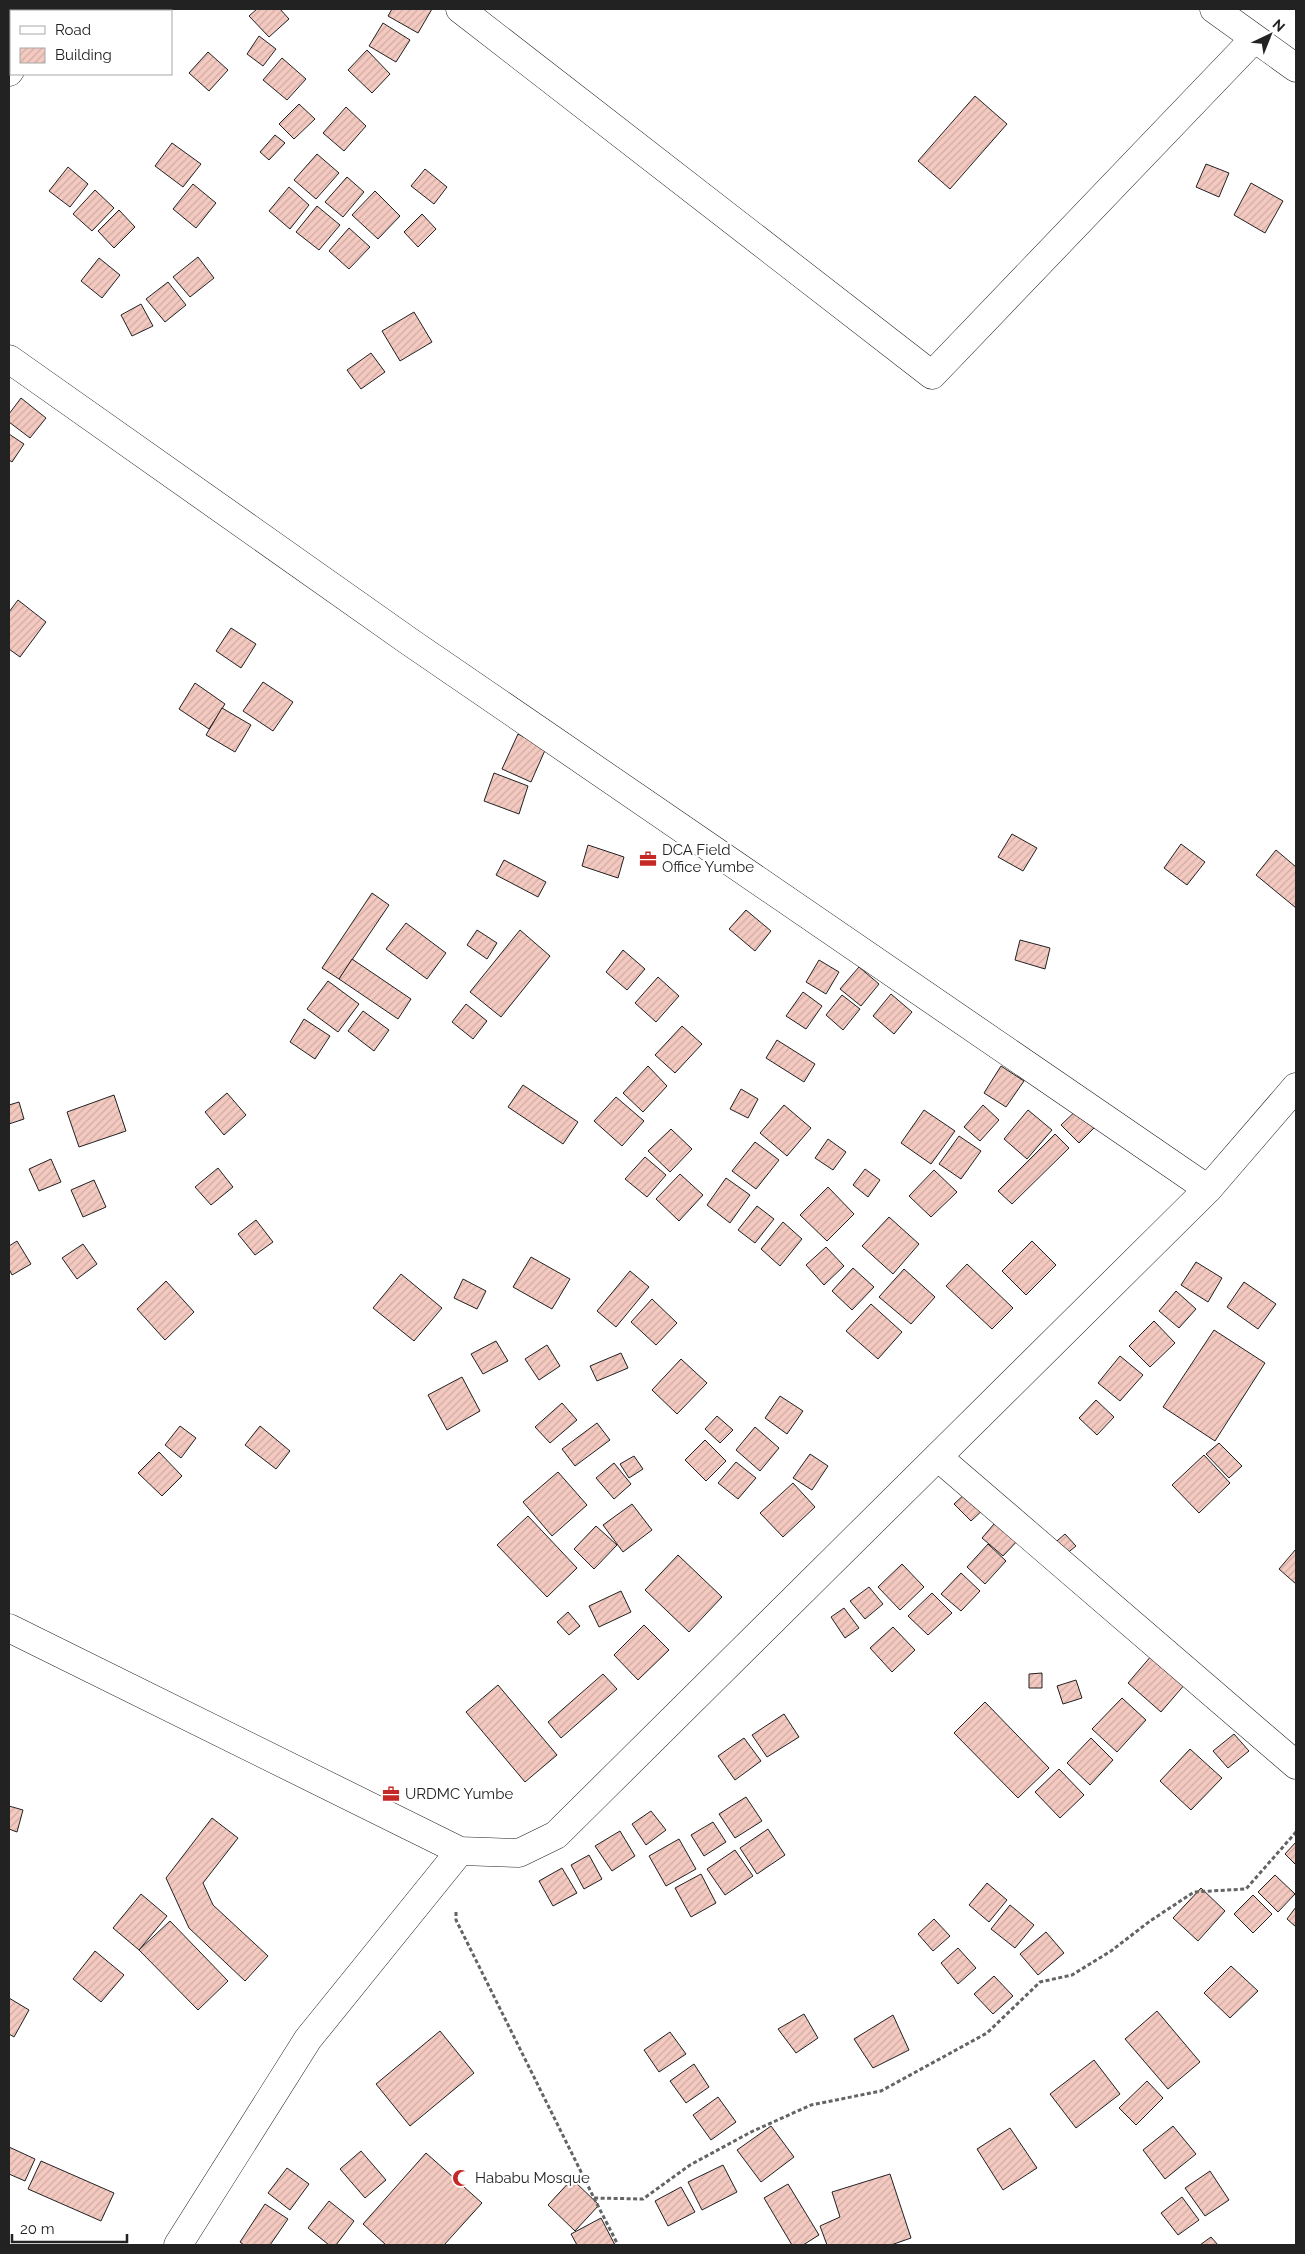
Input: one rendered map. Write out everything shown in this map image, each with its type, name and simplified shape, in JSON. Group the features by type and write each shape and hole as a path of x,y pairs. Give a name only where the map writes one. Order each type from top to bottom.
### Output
{"street":[{"path":"460,9 932,375 1254,39"},
{"path":"1214,9 1296,68"},
{"path":"9,359 418,648 1208,1189"},
{"path":"9,1628 460,1851 519,1853 556,1835 939,1458 1208,1189 1296,1087"},
{"path":"939,1458 1296,1765"},
{"path":"178,2245 308,2039 460,1851"}],"path":[{"path":"594,2198 643,2199 690,2165 751,2132 810,2105 881,2091 987,2033 1040,1982 1072,1975 1111,1951 1150,1921 1194,1892 1246,1889 1296,1832"},
{"path":"456,1910 456,1920 618,2245"}],"building":[{"path":"257,9 280,9 289,19 269,37 249,16"},
{"path":"392,9 432,9 418,33 388,16"},
{"path":"383,23 410,40 396,62 369,46"},
{"path":"259,36 276,49 263,66 247,54"},
{"path":"367,50 390,74 372,93 348,70"},
{"path":"208,52 228,70 209,91 189,73"},
{"path":"282,58 306,79 287,100 263,80"},
{"path":"975,96 1007,124 950,189 918,161"},
{"path":"299,104 315,119 294,139 279,124"},
{"path":"346,107 366,126 344,151 323,133"},
{"path":"275,135 285,143 269,160 260,152"},
{"path":"172,143 201,164 183,187 155,166"},
{"path":"317,154 339,173 316,199 294,180"},
{"path":"1206,164 1229,173 1219,197 1196,187"},
{"path":"68,167 88,184 70,207 49,191"},
{"path":"425,169 447,187 434,204 411,186"},
{"path":"347,177 364,192 343,217 325,202"},
{"path":"1251,183 1283,201 1265,233 1234,215"},
{"path":"193,184 216,203 196,228 173,209"},
{"path":"289,187 309,205 290,229 269,211"},
{"path":"95,190 114,208 92,231 73,214"},
{"path":"375,191 400,216 378,239 352,215"},
{"path":"317,206 340,225 319,250 296,232"},
{"path":"119,210 135,227 114,248 98,231"},
{"path":"422,214 436,229 418,247 404,232"},
{"path":"349,228 370,247 349,269 329,251"},
{"path":"198,257 214,278 190,297 173,277"},
{"path":"99,258 120,275 102,298 81,281"},
{"path":"168,282 186,305 165,322 146,299"},
{"path":"141,304 153,326 132,336 121,315"},
{"path":"414,312 432,342 400,361 382,331"},
{"path":"371,353 385,372 361,389 347,370"},
{"path":"21,398 46,418 30,438 9,422 9,414"},
{"path":"9,434 24,444 12,462 9,460"},
{"path":"18,600 46,622 20,657 9,649 9,612"},
{"path":"231,628 256,644 241,668 216,651"},
{"path":"263,682 293,702 273,731 243,711"},
{"path":"195,683 225,704 209,729 179,709"},
{"path":"222,708 251,725 235,752 206,735"},
{"path":"518,734 546,748 531,782 502,769"},
{"path":"494,773 528,786 519,814 484,801"},
{"path":"1012,834 1037,848 1023,871 998,857"},
{"path":"1181,844 1205,862 1187,885 1164,868"},
{"path":"588,845 624,857 618,878 582,866"},
{"path":"1276,850 1296,867 1296,908 1256,875"},
{"path":"504,860 546,882 538,897 496,875"},
{"path":"372,893 389,905 339,979 322,968"},
{"path":"746,910 771,931 755,951 729,929"},
{"path":"406,923 446,953 427,979 386,949"},
{"path":"477,930 497,943 487,959 467,945"},
{"path":"520,930 550,956 501,1017 470,992"},
{"path":"1020,940 1050,948 1045,969 1015,960"},
{"path":"623,950 645,969 627,990 606,972"},
{"path":"352,959 411,999 398,1019 339,979"},
{"path":"819,960 839,972 826,994 806,982"},
{"path":"859,967 879,984 861,1006 840,989"},
{"path":"658,977 679,996 656,1022 635,1003"},
{"path":"328,981 359,1004 338,1032 307,1009"},
{"path":"803,992 822,1006 806,1029 786,1016"},
{"path":"891,994 912,1012 894,1034 873,1016"},
{"path":"842,995 860,1009 843,1030 826,1015"},
{"path":"466,1004 487,1021 473,1039 452,1022"},
{"path":"363,1011 389,1030 374,1051 348,1031"},
{"path":"304,1019 330,1036 315,1059 290,1042"},
{"path":"682,1026 702,1044 675,1073 655,1055"},
{"path":"777,1040 815,1064 804,1082 766,1058"},
{"path":"648,1066 667,1086 643,1112 623,1093"},
{"path":"1001,1066 1024,1081 1006,1107 984,1093"},
{"path":"523,1085 578,1122 563,1144 508,1107"},
{"path":"741,1089 758,1099 748,1118 730,1109"},
{"path":"227,1093 246,1115 224,1135 205,1112"},
{"path":"114,1095 126,1131 79,1147 67,1112"},
{"path":"616,1097 644,1121 622,1146 594,1121"},
{"path":"19,1102 24,1119 9,1124 9,1105"},
{"path":"1083,1104 1100,1122 1079,1143 1061,1125"},
{"path":"784,1105 811,1128 787,1156 760,1133"},
{"path":"983,1105 999,1120 980,1141 964,1127"},
{"path":"924,1110 955,1131 931,1164 901,1143"},
{"path":"1028,1110 1052,1130 1027,1159 1004,1139"},
{"path":"671,1129 692,1149 670,1172 648,1151"},
{"path":"1055,1134 1069,1148 1012,1204 998,1191"},
{"path":"959,1136 981,1151 961,1179 939,1164"},
{"path":"828,1139 846,1152 833,1170 815,1158"},
{"path":"755,1142 779,1160 756,1189 732,1171"},
{"path":"645,1157 666,1175 647,1197 625,1179"},
{"path":"51,1159 61,1182 39,1191 29,1169"},
{"path":"218,1168 233,1187 211,1205 195,1187"},
{"path":"865,1169 880,1180 868,1197 853,1185"},
{"path":"934,1170 957,1192 931,1217 909,1196"},
{"path":"680,1174 703,1195 679,1221 656,1199"},
{"path":"726,1178 750,1195 730,1223 707,1205"},
{"path":"94,1180 106,1207 83,1217 71,1190"},
{"path":"828,1187 854,1214 827,1241 800,1215"},
{"path":"757,1206 774,1219 755,1243 738,1230"},
{"path":"889,1217 919,1244 893,1274 862,1246"},
{"path":"256,1220 273,1242 255,1255 238,1234"},
{"path":"783,1222 802,1239 780,1266 761,1249"},
{"path":"17,1241 31,1264 12,1275 9,1269 9,1246"},
{"path":"1032,1241 1056,1265 1026,1295 1002,1271"},
{"path":"83,1244 97,1264 77,1279 62,1258"},
{"path":"826,1247 844,1266 824,1285 806,1265"},
{"path":"531,1257 570,1279 552,1309 513,1287"},
{"path":"1196,1262 1222,1278 1208,1302 1181,1285"},
{"path":"967,1264 1013,1308 992,1329 946,1286"},
{"path":"853,1268 874,1287 852,1310 832,1291"},
{"path":"904,1269 935,1297 911,1324 879,1297"},
{"path":"630,1271 649,1287 616,1327 597,1311"},
{"path":"401,1274 442,1308 414,1341 373,1308"},
{"path":"463,1279 486,1291 477,1309 454,1298"},
{"path":"166,1281 194,1312 165,1340 137,1309"},
{"path":"1244,1282 1276,1304 1258,1329 1227,1307"},
{"path":"1176,1291 1196,1309 1179,1328 1159,1311"},
{"path":"652,1299 677,1323 656,1345 631,1322"},
{"path":"871,1304 902,1332 878,1359 846,1331"},
{"path":"1154,1321 1175,1343 1150,1367 1129,1346"},
{"path":"1214,1330 1265,1363 1215,1441 1163,1407"},
{"path":"496,1341 508,1361 483,1374 471,1354"},
{"path":"547,1345 560,1366 539,1380 525,1359"},
{"path":"621,1353 628,1368 597,1381 590,1366"},
{"path":"1120,1356 1143,1375 1120,1401 1098,1383"},
{"path":"681,1359 707,1383 677,1414 652,1390"},
{"path":"462,1377 480,1411 447,1430 428,1395"},
{"path":"780,1396 803,1411 787,1434 765,1418"},
{"path":"1096,1400 1114,1417 1097,1435 1079,1418"},
{"path":"562,1403 577,1420 550,1443 535,1427"},
{"path":"717,1416 733,1430 720,1443 705,1429"},
{"path":"597,1423 610,1440 575,1466 562,1449"},
{"path":"180,1426 196,1438 181,1458 165,1445"},
{"path":"260,1426 290,1451 276,1469 245,1445"},
{"path":"755,1427 779,1448 760,1471 736,1450"},
{"path":"705,1440 726,1461 706,1481 685,1460"},
{"path":"1219,1443 1242,1466 1229,1478 1206,1454"},
{"path":"159,1452 182,1476 162,1496 138,1473"},
{"path":"810,1454 828,1466 812,1490 793,1478"},
{"path":"1204,1455 1230,1483 1199,1513 1172,1485"},
{"path":"634,1456 643,1469 629,1478 620,1464"},
{"path":"736,1462 756,1478 738,1499 718,1483"},
{"path":"614,1463 631,1484 614,1499 596,1478"},
{"path":"558,1472 587,1505 552,1536 523,1502"},
{"path":"793,1483 815,1507 783,1537 760,1513"},
{"path":"968,1491 985,1508 971,1521 954,1504"},
{"path":"632,1504 652,1530 623,1552 603,1525"},
{"path":"528,1516 577,1568 547,1597 497,1545"},
{"path":"1000,1517 1021,1537 1003,1556 982,1538"},
{"path":"596,1526 617,1545 594,1569 574,1549"},
{"path":"1065,1534 1076,1546 1060,1559 1050,1547"},
{"path":"988,1544 1006,1561 985,1584 967,1567"},
{"path":"1296,1549 1296,1584 1279,1569"},
{"path":"678,1555 722,1597 689,1632 645,1590"},
{"path":"902,1564 924,1587 900,1610 878,1587"},
{"path":"961,1573 980,1591 961,1611 941,1594"},
{"path":"869,1587 883,1604 865,1619 850,1601"},
{"path":"621,1591 631,1612 599,1627 589,1606"},
{"path":"932,1593 952,1613 928,1635 908,1616"},
{"path":"844,1608 859,1628 845,1638 831,1617"},
{"path":"568,1612 580,1626 569,1635 557,1622"},
{"path":"644,1625 669,1650 638,1680 614,1655"},
{"path":"893,1627 915,1650 892,1672 870,1648"},
{"path":"1152,1655 1186,1683 1161,1712 1128,1683"},
{"path":"1042,1673 1042,1688 1029,1688 1029,1674"},
{"path":"603,1674 617,1689 561,1738 548,1722"},
{"path":"1076,1680 1082,1698 1063,1704 1057,1686"},
{"path":"498,1685 557,1755 525,1782 466,1712"},
{"path":"1122,1698 1146,1720 1117,1752 1092,1729"},
{"path":"985,1702 1049,1768 1018,1798 954,1733"},
{"path":"784,1714 799,1737 767,1757 752,1735"},
{"path":"1234,1734 1249,1751 1228,1768 1213,1751"},
{"path":"744,1738 761,1761 735,1780 718,1756"},
{"path":"1091,1738 1113,1760 1090,1785 1067,1763"},
{"path":"1190,1749 1222,1778 1191,1810 1160,1781"},
{"path":"1059,1769 1084,1795 1060,1818 1035,1792"},
{"path":"746,1797 762,1821 735,1838 719,1814"},
{"path":"9,1806 23,1810 17,1832 9,1829"},
{"path":"651,1811 666,1830 646,1845 632,1824"},
{"path":"212,1818 238,1838 203,1883 213,1905 268,1956 245,1981 189,1928 166,1878"},
{"path":"713,1822 726,1842 704,1856 691,1835"},
{"path":"768,1829 785,1855 757,1874 740,1848"},
{"path":"620,1831 635,1856 612,1871 595,1846"},
{"path":"679,1839 696,1869 666,1886 649,1856"},
{"path":"1296,1842 1296,1865 1285,1854"},
{"path":"735,1850 753,1876 725,1895 707,1869"},
{"path":"589,1855 602,1879 584,1889 571,1865"},
{"path":"562,1868 577,1893 553,1906 539,1881"},
{"path":"701,1874 716,1903 691,1917 675,1888"},
{"path":"1275,1875 1295,1894 1278,1912 1258,1892"},
{"path":"987,1883 1007,1900 989,1922 969,1905"},
{"path":"1201,1888 1225,1911 1198,1941 1173,1918"},
{"path":"141,1894 167,1916 139,1950 113,1928"},
{"path":"1253,1895 1272,1914 1253,1933 1234,1914"},
{"path":"1010,1905 1034,1925 1015,1948 991,1929"},
{"path":"1296,1907 1296,1927 1287,1919"},
{"path":"934,1919 950,1936 933,1951 918,1934"},
{"path":"170,1921 228,1981 198,2010 139,1950"},
{"path":"1046,1932 1064,1953 1038,1975 1020,1954"},
{"path":"958,1948 976,1968 958,1984 941,1963"},
{"path":"95,1951 124,1975 101,2002 73,1979"},
{"path":"1231,1966 1258,1991 1230,2018 1204,1993"},
{"path":"994,1976 1013,1996 993,2014 974,1994"},
{"path":"9,1998 29,2010 14,2037 9,2034"},
{"path":"1157,2011 1200,2062 1168,2089 1125,2039"},
{"path":"804,2014 818,2038 796,2053 778,2029"},
{"path":"893,2015 909,2050 873,2068 854,2039"},
{"path":"440,2031 474,2073 410,2126 376,2084"},
{"path":"670,2032 686,2054 659,2072 644,2050"},
{"path":"1094,2060 1120,2094 1076,2128 1050,2094"},
{"path":"694,2064 709,2087 686,2103 670,2081"},
{"path":"1147,2081 1163,2098 1136,2125 1119,2108"},
{"path":"718,2097 736,2122 711,2140 693,2115"},
{"path":"771,2126 794,2157 761,2182 737,2150"},
{"path":"1173,2126 1196,2154 1165,2179 1143,2150"},
{"path":"1010,2128 1037,2168 1003,2190 977,2149"},
{"path":"9,2147 35,2159 25,2181 9,2174"},
{"path":"361,2151 386,2180 365,2198 340,2169"},
{"path":"426,2153 482,2203 444,2245 386,2245 363,2224"},
{"path":"41,2161 114,2193 101,2221 28,2189"},
{"path":"723,2165 737,2192 702,2210 688,2182"},
{"path":"287,2168 309,2184 290,2210 268,2193"},
{"path":"1210,2171 1229,2200 1205,2216 1185,2188"},
{"path":"890,2174 911,2238 891,2245 827,2245 820,2226 840,2217 832,2192"},
{"path":"572,2179 599,2205 575,2231 548,2205"},
{"path":"788,2184 819,2235 803,2245 792,2245 764,2198"},
{"path":"681,2187 695,2212 668,2226 655,2201"},
{"path":"1182,2197 1199,2220 1178,2235 1161,2213"},
{"path":"329,2201 354,2221 336,2245 329,2245 308,2228"},
{"path":"265,2204 288,2219 270,2245 244,2245 240,2242"},
{"path":"601,2218 615,2245 577,2245 571,2234"},
{"path":"1211,2237 1218,2245 1200,2245"}],"place":[{"name":"DCA Field Office Yumbe","path":"648,859"},
{"name":"URDMC Yumbe","path":"391,1794"},
{"name":"Hababu Mosque","path":"461,2178"}]}
